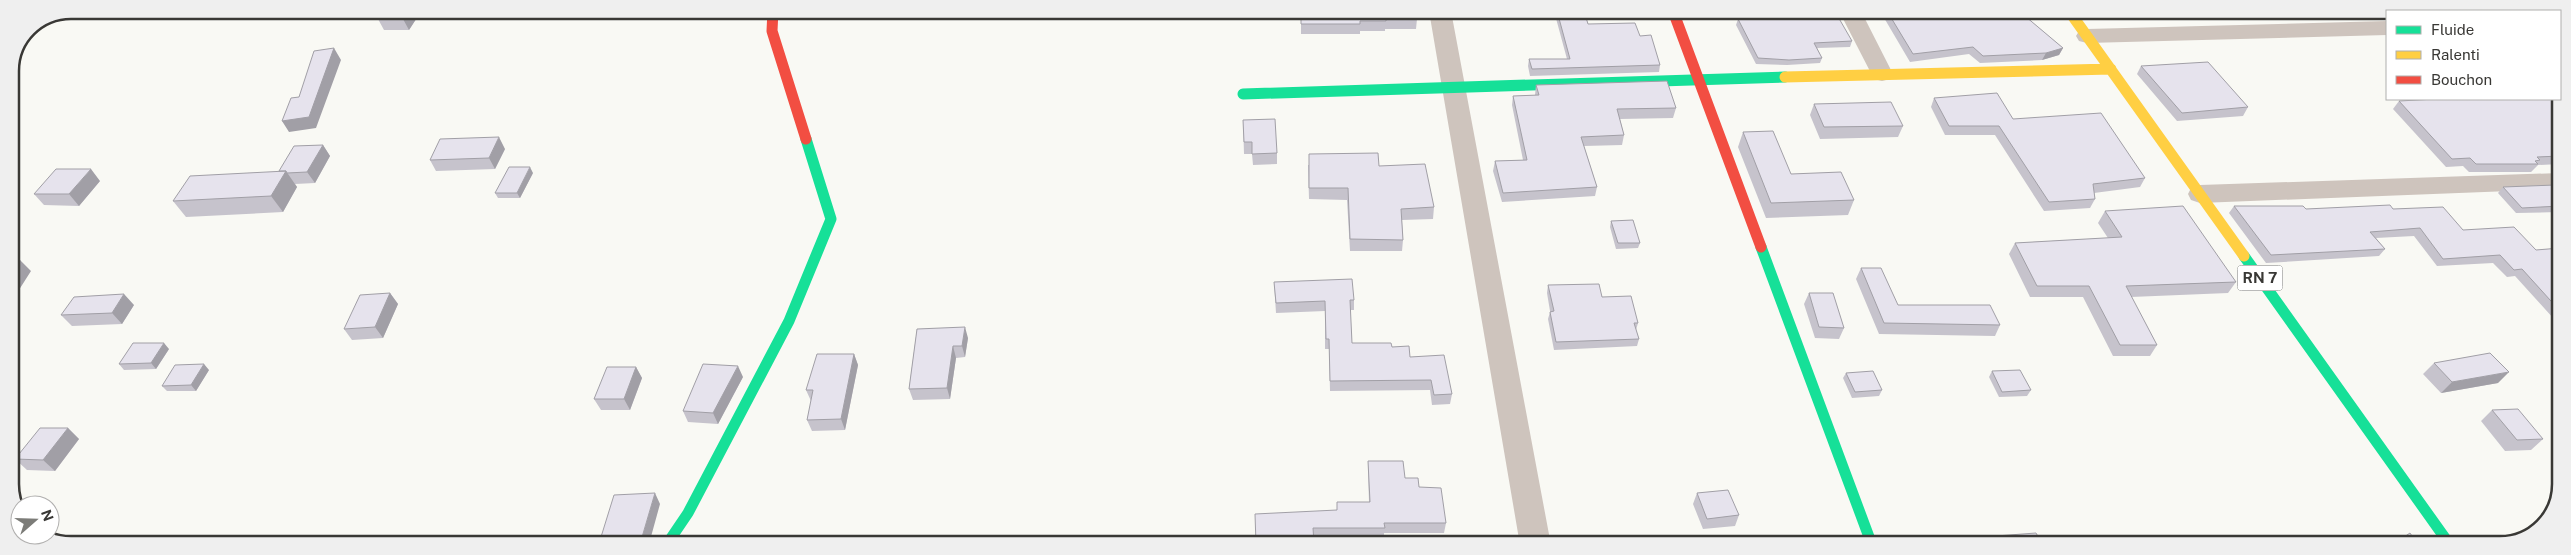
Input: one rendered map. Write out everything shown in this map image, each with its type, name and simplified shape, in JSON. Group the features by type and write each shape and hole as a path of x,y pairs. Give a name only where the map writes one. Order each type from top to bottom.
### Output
{"street":[{"path":"672,536 688,513 789,321 831,219 772,31 773,19"},
{"path":"1441,19 1535,536"},
{"path":"1676,19 1869,536"},
{"path":"1854,19 1882,74"},
{"name":"RN 7","path":"2075,19 2444,536"},
{"path":"2087,36 2386,28"},
{"path":"1243,94 1882,74 2111,69"},
{"path":"2200,194 2552,181"}],"building":[{"path":"1301,19 1386,19 1386,21 1360,21 1360,24 1301,24"},
{"path":"1559,19 1586,19 1588,24 1635,23 1640,36 1651,35 1660,65 1532,69 1529,59 1570,59"},
{"path":"1738,19 1839,19 1852,41 1814,43 1822,58 1789,60 1758,58"},
{"path":"1892,19 2029,19 2063,48 2046,53 1983,56 1973,47 1913,54"},
{"path":"334,48 309,117 282,121 291,98 299,97 314,51"},
{"path":"2208,62 2248,107 2182,113 2141,66"},
{"path":"1667,81 1676,108 1617,109 1624,135 1581,137 1597,187 1503,193 1495,161 1527,160 1513,96 1539,95 1536,85"},
{"path":"1997,93 2013,119 2101,113 2145,178 2093,184 2095,199 2049,202 1999,126 1949,126 1934,98"},
{"path":"2552,100 2552,156 2537,157 2540,160 2535,161 2538,164 2476,164 2470,158 2452,159 2399,101"},
{"path":"1891,102 1903,126 1824,127 1814,104"},
{"path":"1275,119 1277,153 1252,154 1252,142 1244,142 1243,120"},
{"path":"1773,131 1791,174 1841,172 1854,200 1771,203 1743,132"},
{"path":"499,137 489,158 430,160 440,139"},
{"path":"323,145 307,172 287,173 286,171 279,171 294,146"},
{"path":"1378,153 1379,166 1425,164 1434,207 1401,209 1403,240 1350,239 1348,188 1309,188 1309,154"},
{"path":"509,167 530,167 517,193 495,193"},
{"path":"56,169 91,169 69,194 34,194"},
{"path":"286,171 271,196 173,201 190,176"},
{"path":"2552,185 2552,206 2522,208 2503,187"},
{"path":"2390,205 2393,209 2443,207 2463,230 2514,227 2536,250 2552,249 2552,302 2522,269 2514,270 2500,255 2443,259 2420,228 2370,232 2385,249 2271,255 2234,206 2303,206 2306,209"},
{"path":"2183,206 2236,282 2126,286 2157,345 2120,345 2089,286 2037,286 2015,243 2122,237 2105,211"},
{"path":"1633,220 1640,243 1618,243 1611,221"},
{"path":"1861,268 1881,268 1898,305 1990,305 2000,325 1884,323"},
{"path":"1352,279 1354,300 1350,300 1352,343 1391,343 1392,347 1409,346 1410,357 1444,355 1452,394 1434,395 1431,380 1330,381 1329,339 1326,339 1325,301 1276,303 1274,282"},
{"path":"1599,284 1602,297 1631,296 1638,323 1634,323 1639,339 1556,342 1550,312 1554,311 1548,285"},
{"path":"390,293 375,327 344,329 360,295"},
{"path":"1809,293 1833,293 1844,328 1819,327"},
{"path":"124,294 112,313 61,315 74,297"},
{"path":"965,327 962,346 953,346 947,388 909,389 917,329"},
{"path":"133,343 164,343 151,363 119,364"},
{"path":"2490,353 2509,372 2452,382 2434,363"},
{"path":"817,354 854,354 841,419 807,420 813,390 806,390"},
{"path":"204,364 191,385 162,386 175,365"},
{"path":"703,364 738,366 713,413 683,411"},
{"path":"607,367 636,367 624,399 594,399"},
{"path":"2020,370 2031,390 2002,392 1992,371"},
{"path":"1873,371 1882,390 1855,392 1846,373"},
{"path":"2518,409 2543,439 2517,440 2492,410"},
{"path":"40,428 68,428 43,460 19,459 19,454"},
{"path":"1368,461 1403,461 1405,478 1418,478 1419,487 1441,488 1446,523 1384,523 1385,528 1313,528 1314,536 1256,536 1255,514 1337,510 1337,502 1370,502"},
{"path":"1728,490 1739,515 1707,519 1697,493"},
{"path":"655,493 642,536 601,536 614,495"},
{"path":"2036,533 2038,536 1996,536"}],"traffic: fast":[{"path":"1243,94 1785,77"},
{"path":"672,536 688,513 789,321 831,219 806,139"},
{"path":"1761,247 1869,536"},
{"path":"2244,256 2444,536"}],"traffic: slow":[{"path":"2075,19 2244,256"},
{"path":"1785,77 2111,69"}],"traffic: jam":[{"path":"773,19 772,31 806,139"},
{"path":"1676,19 1761,247"}]}
